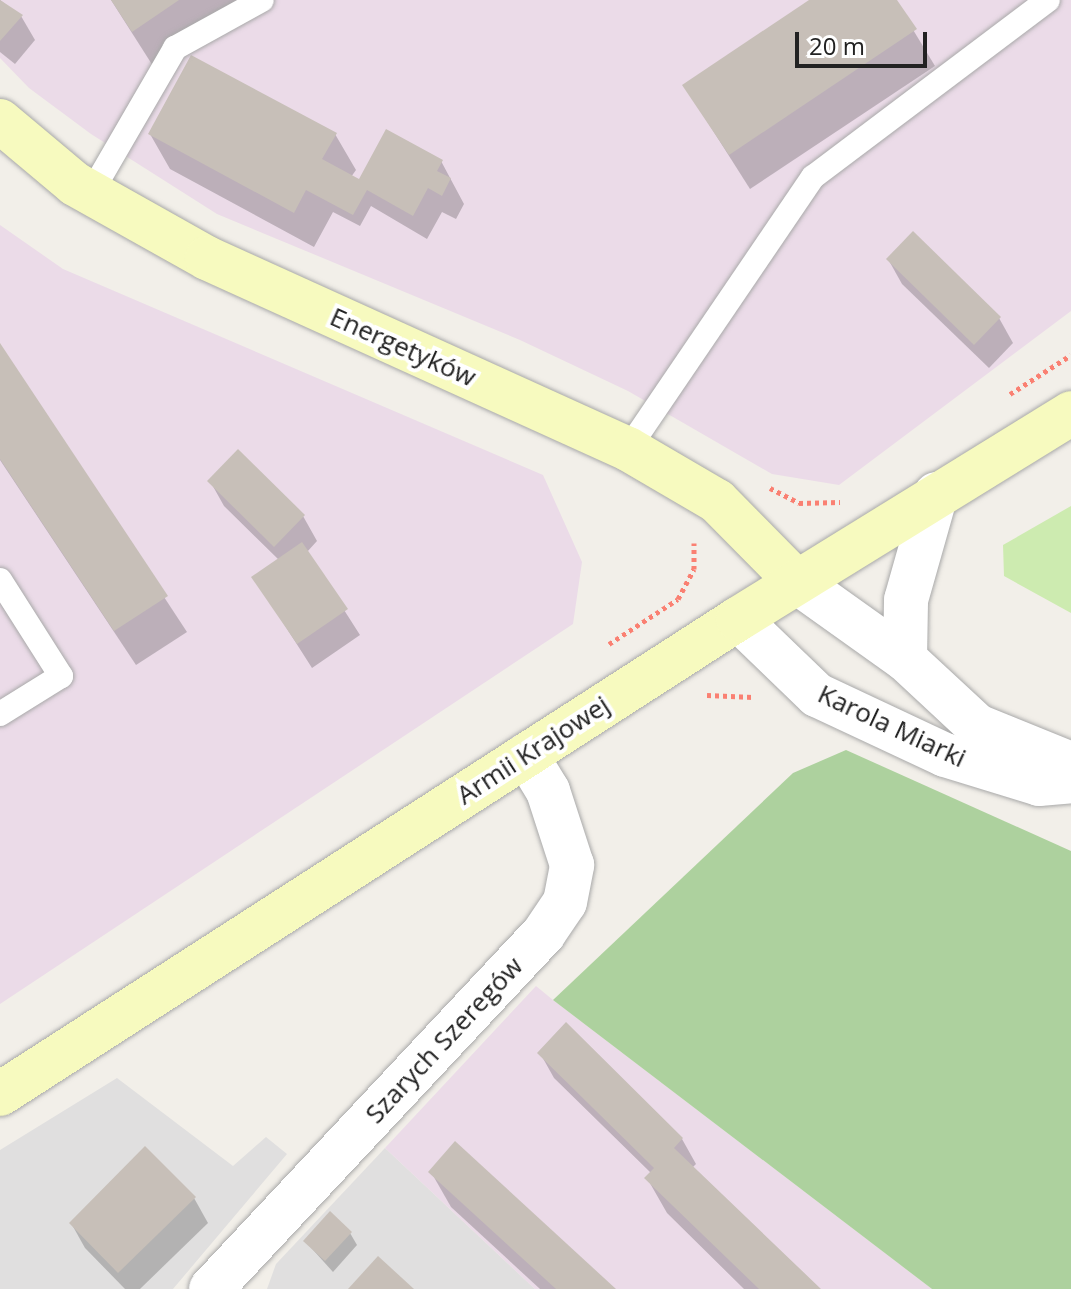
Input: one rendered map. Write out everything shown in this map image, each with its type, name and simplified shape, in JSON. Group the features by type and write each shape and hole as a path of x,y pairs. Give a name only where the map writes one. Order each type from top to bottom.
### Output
{"street":[{"name":"Energetyków","path":"0,121 91,193 207,258 628,449 717,501 797,582"},
{"name":"Armii Krajowej","path":"0,1094 738,619 1071,413"},
{"path":"905,659 906,600 936,494"},
{"name":"Karola Miarki","path":"797,582 905,659 977,726 1071,764"},
{"name":"Karola Miarki","path":"738,619 817,695 945,755 1039,784 1071,781"},
{"name":"Szarych Szeregów","path":"211,1289 544,933 565,902 572,865 548,791 526,755"}],"lane":[{"path":"91,193 175,48 262,0"},
{"path":"628,449 813,177 1048,0"},
{"path":"0,580 61,676 0,714"}],"path":[{"path":"1007,396 1071,355"},
{"path":"758,481 799,503 839,503 852,494"},
{"path":"599,651 678,599 694,569 694,533"}],"shaded area":[{"path":"0,0 1071,0 1071,311 839,485 772,474 628,391 520,340 217,214 91,134 29,88 0,58"},
{"path":"0,225 63,269 543,475 582,562 573,624 0,1004"},
{"path":"536,986 932,1289 535,1289 385,1148"},
{"path":"117,1078 233,1166 266,1137 287,1154 173,1289 0,1289 0,1150"},
{"path":"385,1148 535,1289 267,1289 276,1264"}],"green space":[{"path":"1071,506 1071,613 1004,576 1003,545"},
{"path":"846,750 1071,851 1071,1289 932,1289 553,1000 793,773"}],"building":[{"path":"0,0 23,15 0,41"},
{"path":"111,0 179,0 132,32"},
{"path":"809,0 897,0 917,29 729,155 682,85"},
{"path":"191,55 337,133 322,159 359,179 386,129 443,160 437,171 451,178 442,196 428,188 413,216 367,190 353,215 306,190 294,213 148,134"},
{"path":"913,231 1001,317 974,345 886,259"},
{"path":"0,343 168,596 114,631 0,459"},
{"path":"238,449 305,515 274,547 207,481"},
{"path":"302,542 348,609 297,644 251,577"},
{"path":"566,1022 683,1138 674,1148 821,1289 759,1289 644,1178 654,1168 537,1053"},
{"path":"455,1141 616,1289 556,1289 428,1172"},
{"path":"145,1146 196,1197 118,1273 69,1223"},
{"path":"330,1211 352,1232 325,1261 303,1241"},
{"path":"378,1256 414,1289 348,1289"}]}
